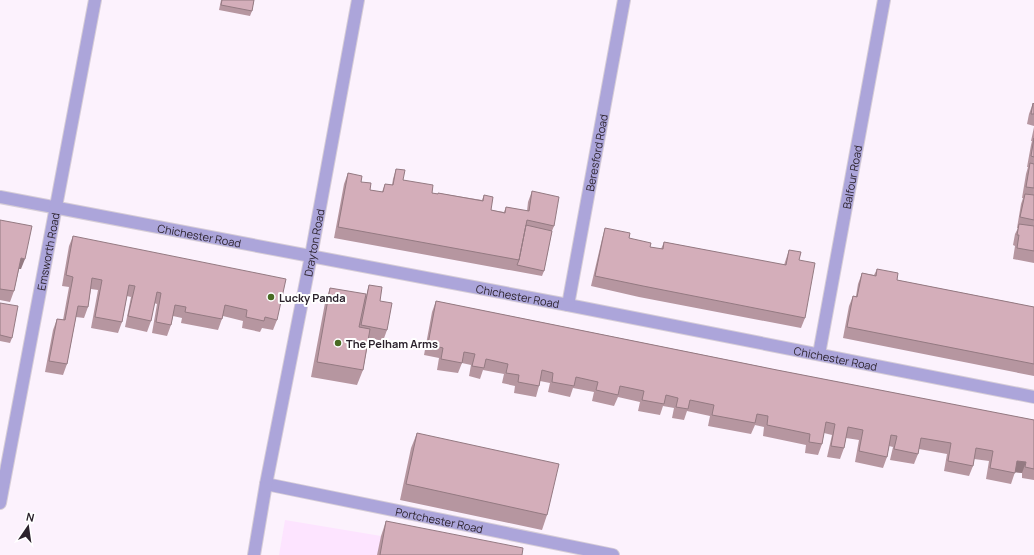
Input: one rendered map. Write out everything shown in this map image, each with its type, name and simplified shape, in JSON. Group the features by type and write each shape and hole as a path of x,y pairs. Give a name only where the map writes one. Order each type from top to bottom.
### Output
{"street":[{"name":"Emsworth Road","path":"0,503 95,0"},
{"name":"Drayton Road","path":"254,555 266,484 311,256 358,0"},
{"name":"Beresford Road","path":"568,305 624,0"},
{"name":"Balfour Road","path":"820,354 884,0"},
{"name":"Chichester Road","path":"0,197 568,305 1034,397"},
{"name":"Portchester Road","path":"266,484 612,555"}],"shaded area":[{"path":"285,520 381,536 475,555 279,555"}],"building":[{"path":"222,0 254,0 252,11 221,5"},
{"path":"1033,103 1034,114 1031,114"},
{"path":"1034,138 1034,157 1031,156"},
{"path":"1030,163 1034,164 1034,188 1026,187"},
{"path":"396,169 405,170 403,180 433,185 432,193 483,201 484,195 493,197 491,210 505,213 506,207 529,211 532,191 559,197 554,226 527,220 519,260 338,227 348,173 362,176 361,182 371,183 370,190 383,192 385,184 393,185"},
{"path":"1025,194 1034,195 1034,220 1020,217"},
{"path":"0,220 32,226 25,259 21,258 14,291 0,289"},
{"path":"1019,224 1034,226 1034,251 1017,248"},
{"path":"526,225 552,231 544,271 517,265"},
{"path":"605,228 630,233 629,238 651,243 650,247 663,249 664,242 786,265 789,250 801,252 799,260 815,263 805,318 595,276"},
{"path":"73,236 286,279 277,320 265,317 264,321 246,317 247,310 225,305 222,319 185,312 186,307 175,305 171,325 156,322 161,293 157,292 151,321 128,316 135,286 129,285 122,322 95,317 102,280 92,278 88,307 78,306 67,364 49,361 57,319 65,320 73,277 66,275"},
{"path":"877,269 898,273 897,280 1034,307 1034,364 847,327 853,296 857,297 862,273 876,276"},
{"path":"369,285 382,287 380,301 392,303 387,330 361,325"},
{"name":"The Pelham Arms","path":"330,288 366,294 359,327 370,329 363,370 317,362"},
{"path":"436,301 1034,420 1034,469 1025,467 1026,462 1017,461 1015,473 990,468 993,451 976,448 973,466 948,461 951,443 921,438 918,454 894,449 897,436 891,435 887,457 859,451 863,430 848,427 844,448 831,446 835,424 826,422 822,444 809,442 810,434 767,425 768,416 757,414 755,423 712,415 714,405 690,400 688,409 676,407 678,398 666,395 664,404 642,400 644,391 620,386 618,395 596,390 598,382 576,377 574,386 552,382 553,373 542,370 539,386 518,382 519,375 506,373 508,364 486,359 484,368 472,366 475,354 464,352 462,363 441,359 443,348 428,344"},
{"path":"0,303 18,306 12,338 0,335"},
{"path":"417,433 559,464 547,515 406,484"},
{"path":"386,521 523,548 522,555 380,555"}],"place":[{"name":"Lucky Panda","path":"271,297"},
{"name":"The Pelham Arms","path":"338,343"}]}
